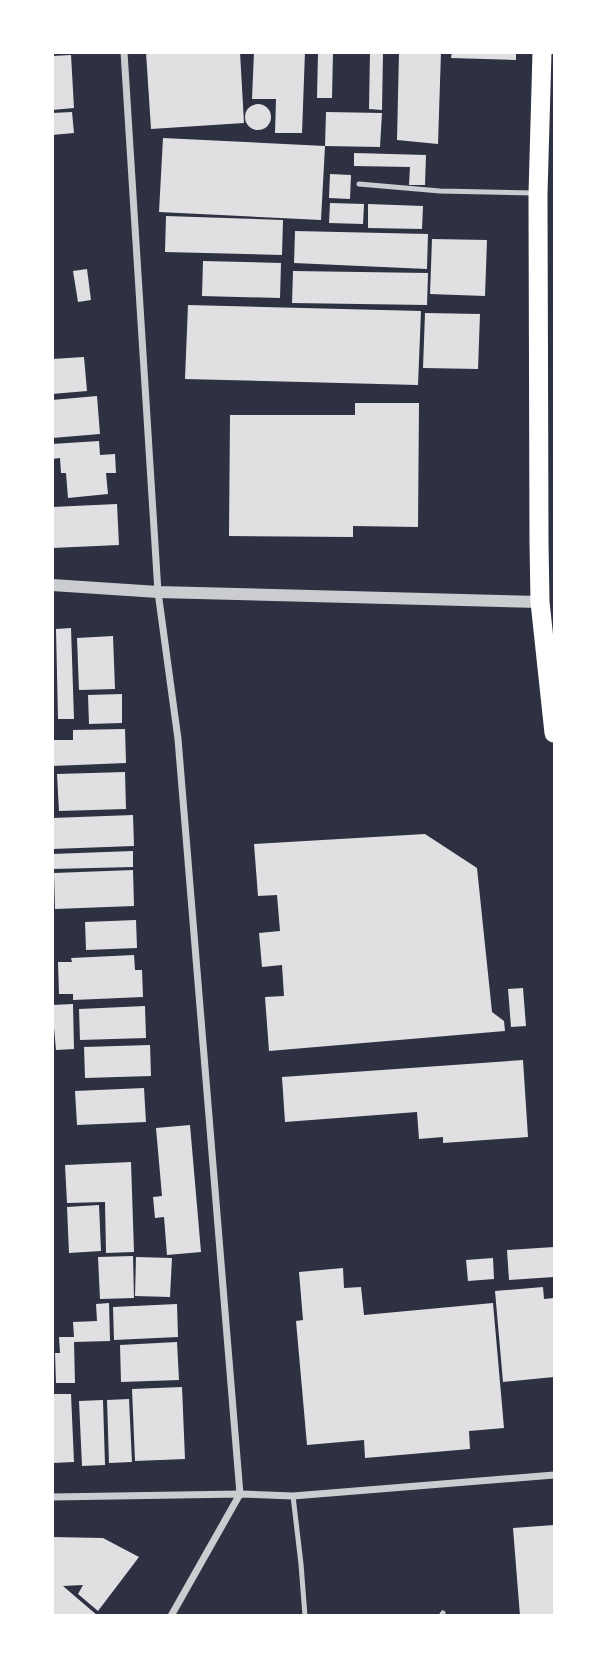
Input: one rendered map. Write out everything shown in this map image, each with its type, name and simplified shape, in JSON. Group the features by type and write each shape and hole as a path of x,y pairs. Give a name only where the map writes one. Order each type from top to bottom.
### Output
{"highway":[{"path":"542,52 538,194 540,602 555,733"}],"street":[{"path":"124,52 158,592 178,739 240,1494 171,1615"},
{"path":"52,585 158,592 540,602"},
{"path":"52,1497 240,1494 293,1496 555,1475"}],"lane":[{"path":"359,184 440,191 538,194"},
{"path":"293,1496 304,1615"}],"building":[{"path":"146,52 240,52 244,123 151,129"},
{"path":"254,52 305,52 302,133 275,133 276,99 252,99"},
{"path":"318,52 333,52 332,98 317,98"},
{"path":"370,52 383,52 382,110 369,109"},
{"path":"399,52 441,52 438,144 397,140"},
{"path":"452,52 516,52 516,60 451,58"},
{"path":"71,55 74,108 52,110 52,56"},
{"path":"258,104 267,108 271,117 267,126 258,130 249,126 245,117 249,108"},
{"path":"72,112 74,133 52,135 52,113"},
{"path":"326,112 382,113 380,147 325,146"},
{"path":"163,138 325,146 321,220 159,212"},
{"path":"354,153 426,155 425,185 409,185 410,167 354,166"},
{"path":"330,174 351,175 350,199 329,198"},
{"path":"330,203 364,204 363,224 329,223"},
{"path":"368,204 423,206 422,229 368,228"},
{"path":"166,216 283,220 282,255 165,252"},
{"path":"295,231 428,234 427,269 294,263"},
{"path":"432,239 487,240 485,296 430,294"},
{"path":"203,261 281,263 280,298 202,296"},
{"path":"87,269 91,300 78,302 73,271"},
{"path":"293,271 428,273 427,305 292,303"},
{"path":"188,305 421,311 418,385 185,379"},
{"path":"425,313 480,314 478,369 423,368"},
{"path":"84,357 87,391 52,394 52,359"},
{"path":"97,396 100,434 52,438 52,400"},
{"path":"355,403 419,403 418,527 353,526 353,537 229,536 230,415 355,415"},
{"path":"99,441 100,455 115,454 116,473 106,473 108,494 68,498 66,473 61,473 60,458 52,459 52,444"},
{"path":"117,504 119,545 52,548 52,507"},
{"path":"71,628 74,719 58,719 56,629"},
{"path":"113,636 115,689 79,690 77,638"},
{"path":"122,694 122,723 89,724 88,695"},
{"path":"125,729 126,763 52,766 52,740 73,740 73,730"},
{"path":"125,772 126,809 59,811 57,774"},
{"path":"133,815 134,846 52,849 52,818"},
{"path":"425,834 477,868 492,1012 504,1021 505,1031 269,1051 265,997 284,996 282,965 262,967 259,933 280,931 277,895 258,896 254,844"},
{"path":"133,851 133,867 52,869 52,854"},
{"path":"133,870 134,906 55,909 54,873"},
{"path":"136,920 137,948 86,950 85,922"},
{"path":"134,955 135,970 142,970 143,997 73,1000 73,994 59,994 58,962 72,962 71,958"},
{"path":"523,988 526,1026 511,1027 508,989"},
{"path":"73,1004 74,1049 56,1050 52,1005"},
{"path":"145,1006 146,1038 80,1040 79,1009"},
{"path":"150,1045 151,1076 85,1078 84,1047"},
{"path":"523,1060 528,1137 443,1143 443,1137 419,1139 417,1112 285,1122 282,1077"},
{"path":"144,1088 146,1122 77,1125 75,1091"},
{"path":"190,1125 201,1252 167,1255 164,1217 155,1218 153,1197 162,1196 156,1128"},
{"path":"131,1162 134,1252 106,1253 105,1202 67,1203 65,1165"},
{"path":"99,1205 101,1251 69,1253 67,1207"},
{"path":"554,1247 554,1277 509,1280 507,1250"},
{"path":"133,1256 134,1298 100,1299 98,1257"},
{"path":"136,1257 172,1258 170,1297 135,1296"},
{"path":"493,1258 494,1279 468,1281 466,1260"},
{"path":"343,1268 344,1288 361,1287 364,1315 493,1303 504,1428 469,1431 470,1449 365,1458 364,1440 307,1445 296,1321 303,1320 299,1272"},
{"path":"543,1287 544,1299 554,1298 554,1377 503,1382 495,1291"},
{"path":"109,1303 110,1341 74,1342 75,1383 56,1383 55,1353 60,1353 59,1337 74,1337 73,1322 97,1321 96,1304"},
{"path":"177,1304 178,1337 114,1340 113,1307"},
{"path":"177,1342 179,1380 121,1382 120,1345"},
{"path":"182,1387 185,1459 135,1461 132,1389"},
{"path":"52,1394 71,1394 74,1462 52,1463"},
{"path":"129,1399 132,1462 109,1463 107,1400"},
{"path":"103,1400 105,1465 82,1466 79,1401"},
{"path":"554,1525 554,1616 520,1616 513,1528"},
{"path":"52,1537 103,1538 139,1557 98,1611 78,1594 83,1585 63,1586 98,1616 52,1616"}]}
